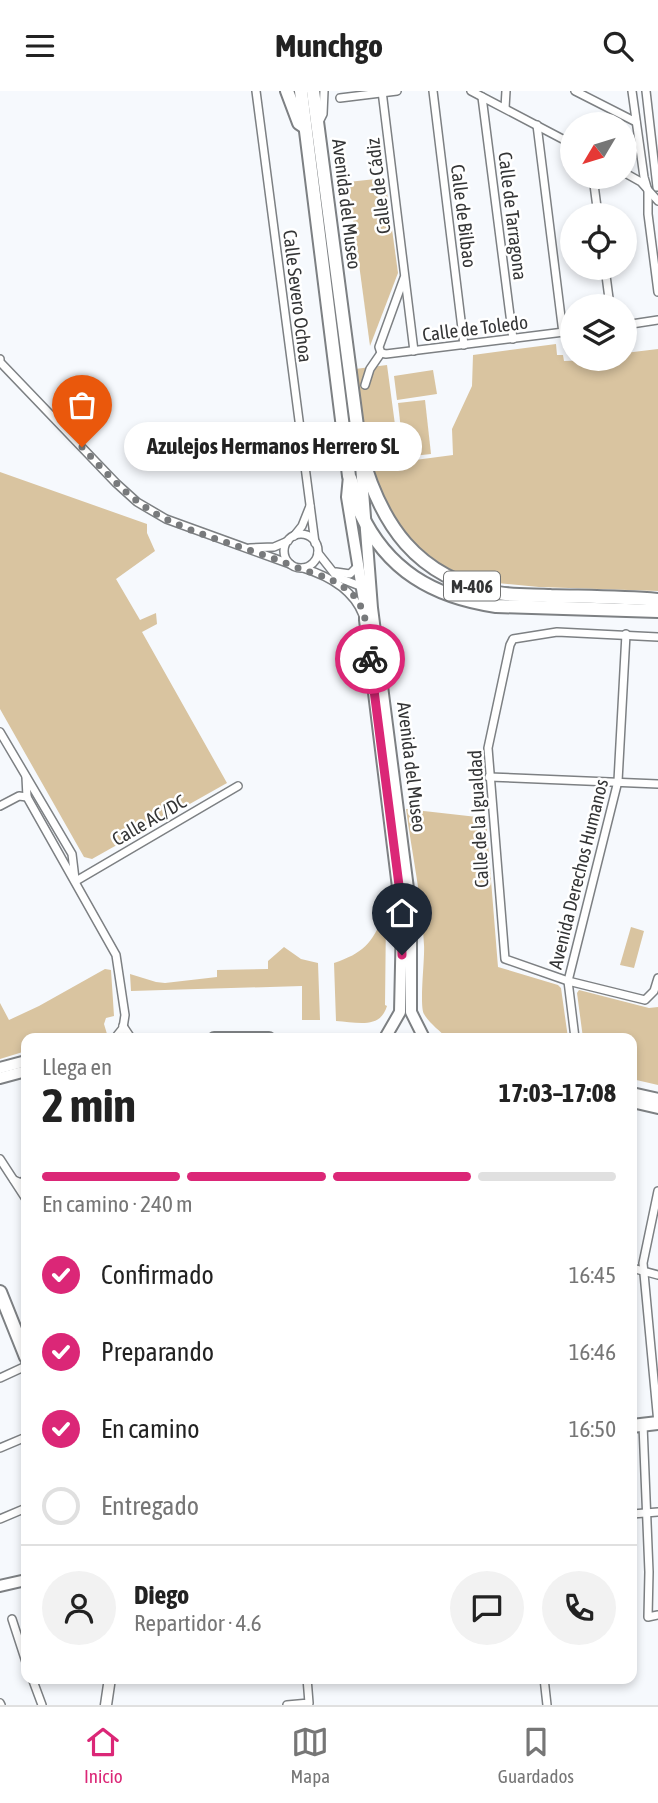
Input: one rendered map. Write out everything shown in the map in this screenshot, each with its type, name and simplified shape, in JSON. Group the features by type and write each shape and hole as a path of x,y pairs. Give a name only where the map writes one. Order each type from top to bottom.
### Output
{"highway":[{"path":"287,91 299,123 312,127"},
{"name":"Avenida del Museo","path":"302,91 312,127 360,449"},
{"name":"Avenida del Museo","path":"313,91 312,127 349,476"},
{"name":"M-406","path":"360,449 371,488 389,524 411,550 450,576 477,587 504,593 658,600"},
{"name":"M-406","path":"349,476 357,506 366,524 403,570 427,586 460,599 495,606 658,611"},
{"path":"0,1292 21,1344"},
{"path":"637,1425 658,1423"}],"main road":[{"name":"Avenida del Museo","path":"360,449 372,608 411,912 411,1013 421,1033"},
{"name":"Avenida del Museo","path":"349,476 347,497 363,587 402,920 400,1012 387,1033"},
{"path":"389,1033 405,1024 420,1033"},
{"path":"0,1068 21,1062"},
{"path":"0,1078 21,1072"},
{"path":"637,1094 658,1099"},
{"path":"637,1103 658,1108"},
{"path":"0,1586 21,1581"},
{"path":"106,1705 109,1684"}],"street":[{"name":"Calle Severo Ochoa","path":"256,91 315,543"},
{"path":"312,127 323,114 324,91"},
{"path":"340,98 397,91"},
{"name":"Calle de Bilbao","path":"433,91 464,345"},
{"path":"471,91 560,137"},
{"path":"505,107 506,91"},
{"path":"575,91 615,112"},
{"path":"632,91 635,112"},
{"path":"646,91 654,189 658,201"},
{"name":"Calle de Cádiz","path":"383,92 414,351"},
{"name":"Calle de Tarragona","path":"482,97 513,339"},
{"path":"537,125 560,309"},
{"path":"637,130 644,177 654,189"},
{"path":"637,180 654,189"},
{"path":"654,189 648,214 658,292"},
{"name":"Calle de Cádiz","path":"365,385 370,369 381,353 379,347 405,276"},
{"path":"637,323 658,320"},
{"name":"Calle de Toledo","path":"381,353 386,355 560,333"},
{"path":"0,361 137,502 182,526 322,575 351,593 365,620"},
{"path":"290,564 284,551 290,539 302,526 310,506"},
{"path":"249,548 274,547 303,535 315,543 318,553 337,577 367,590 372,608"},
{"path":"303,568 313,563 318,553"},
{"path":"329,567 347,575 354,572 359,565"},
{"name":"Calle de la Igualdad","path":"568,981 505,959 488,748 510,645 515,639 557,632 626,634"},
{"path":"626,634 658,637"},
{"name":"Avenida Derechos Humanos","path":"574,1033 568,981 618,781 626,634"},
{"path":"0,732 72,854 75,881"},
{"path":"26,777 27,797 116,955 124,1026 128,1033"},
{"path":"489,777 658,784"},
{"name":"Calle AC/DC","path":"75,881 238,786"},
{"path":"0,806 19,796 27,797"},
{"path":"568,981 645,1000 654,991 658,978"},
{"path":"119,1033 124,1026"},
{"path":"0,1159 21,1191"},
{"path":"14,1180 21,1182"},
{"path":"658,1191 643,1263 658,1423"},
{"path":"637,1269 658,1275"},
{"path":"0,1378 21,1368"},
{"path":"637,1425 646,1513 648,1617 658,1615"},
{"path":"0,1448 21,1439"},
{"path":"0,1519 21,1510"},
{"path":"637,1514 658,1512"},
{"path":"12,1619 21,1647"},
{"path":"34,1684 42,1705"},
{"path":"287,1705 309,1703 307,1684"},
{"path":"545,1684 547,1705"}],"shaded area":[{"path":"385,178 398,273 370,346 348,182"},
{"path":"556,344 557,355 560,355 560,371 637,371 637,352 658,349 658,591 539,587 487,582 446,568 414,545 384,506 364,434 355,369 387,365 400,462 453,455 452,429 472,386 473,355"},
{"path":"433,370 437,394 397,400 394,376"},
{"path":"425,400 431,454 404,457 398,403"},
{"path":"0,472 147,524 147,533 155,551 116,579 140,620 156,613 157,624 142,632 227,783 92,859 84,857 0,709"},
{"path":"406,809 486,818 498,967 558,985 561,988 567,1033 442,1033 432,1024 424,1014 422,1001 424,952 419,894"},
{"path":"383,916 386,916 387,1006 384,1014 373,1022 336,1021 334,963 365,946 375,934"},
{"path":"631,927 644,931 634,968 620,965"},
{"path":"284,947 301,959 318,963 320,1020 302,1020 302,986 131,991 130,974 165,983 217,977 217,970 268,969 268,961"},
{"path":"105,969 111,970 114,1016 106,1018 104,1024 107,1033 21,1033 21,1053 0,1059 0,1003 9,1020"},
{"path":"579,990 649,1008 658,1007 658,1085 637,1080 637,1033 582,1033 577,993"}],"way so far":[{"path":"82,447 116,483 154,513 182,526 249,548 261,555 313,571 339,584 356,599 365,620 370,659"}],"place":[{"name":"Azulejos Hermanos Herrero SL","path":"82,447"}],"route":[{"path":"370,659 400,893 402,955"}]}
